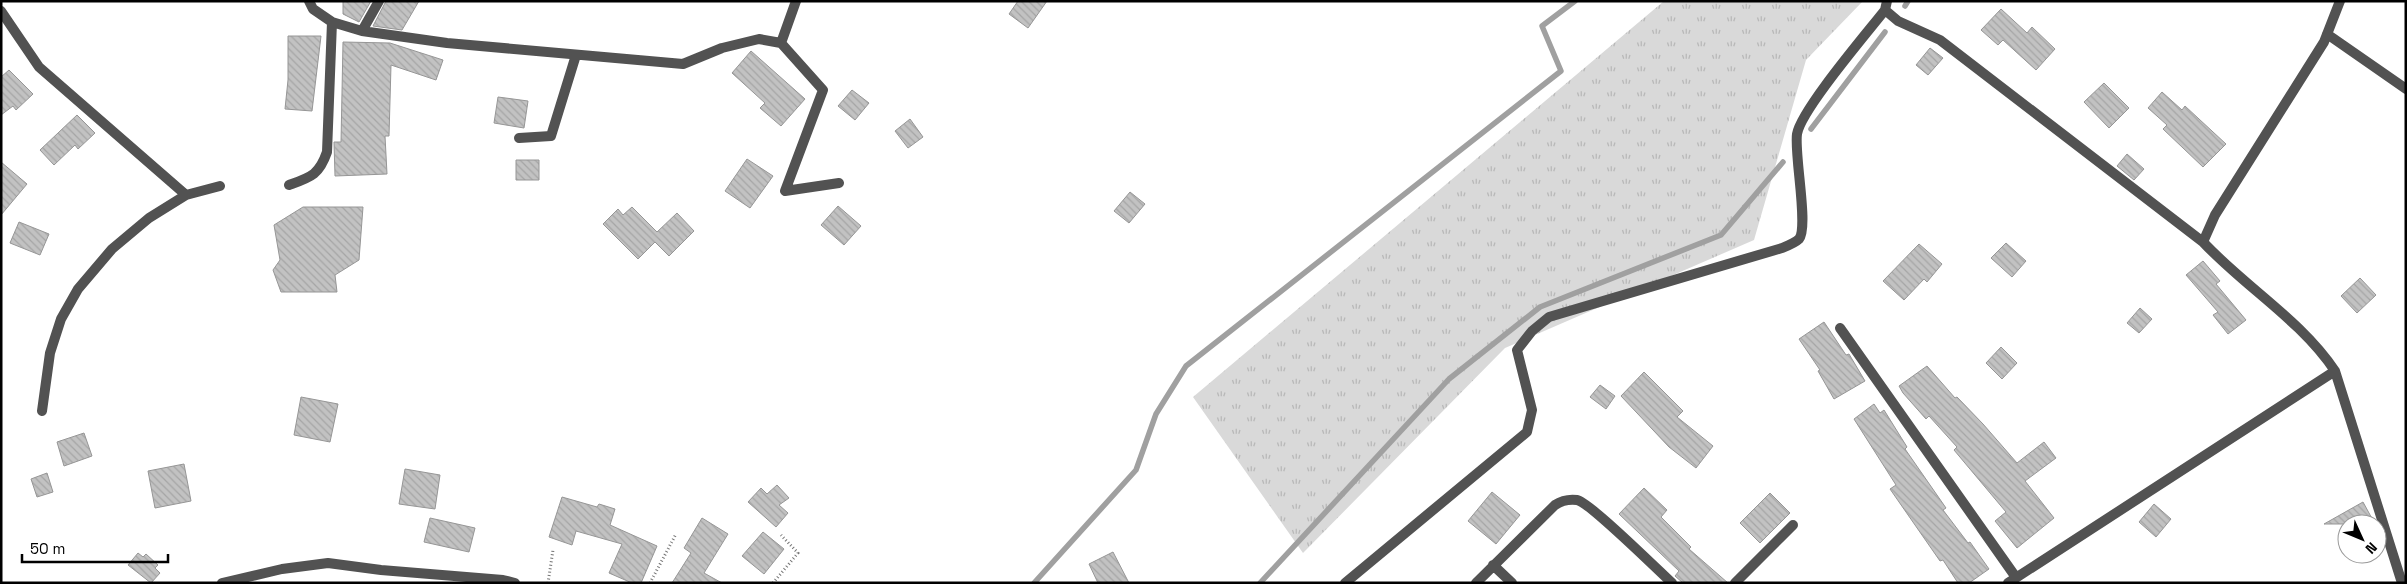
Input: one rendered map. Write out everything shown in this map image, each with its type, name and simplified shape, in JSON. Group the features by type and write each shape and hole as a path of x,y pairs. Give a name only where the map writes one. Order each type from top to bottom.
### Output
{"street":[{"path":"309,1 314,9 332,22 362,31 447,43 576,55 683,64 722,48 759,39 781,43 823,90 785,191 839,183"},
{"path":"362,31 379,1"},
{"path":"781,43 796,1"},
{"path":"2203,242 2215,215 2327,34 2340,1"},
{"path":"1344,583 1527,432 1532,410 1517,350 1532,331 1549,317 1782,248 1799,239 1803,228 1797,133 1810,108 1886,6 1898,21 1940,40 2203,242 2220,261 2320,348 2335,371 2402,583"},
{"path":"1,11 39,67 186,195"},
{"path":"290,185 307,178 321,168 327,152 332,22"},
{"path":"2327,34 2406,89"},
{"path":"519,138 551,136 576,55"},
{"path":"42,411 50,353 62,319 78,289 112,249 149,218 186,195 220,186"},
{"path":"1840,328 2012,579 2335,371"},
{"path":"1476,583 1555,505 1562,501 1578,500 1593,510 1672,583"},
{"path":"1736,583 1793,525"},
{"path":"222,583 282,569 328,563 381,570 503,580 515,583"},
{"path":"1493,565 1512,583"}],"path":[{"path":"650,583 676,534"},
{"path":"773,583 798,553 781,535"},
{"path":"548,583 553,550"}],"green space":[{"path":"1664,1 1863,1 1806,60 1754,240 1505,348 1303,553 1193,397"}],"building":[{"path":"343,1 371,1 359,22 343,14"},
{"path":"386,1 419,1 402,30 373,26"},
{"path":"1018,1 1047,1 1028,28 1009,14"},
{"path":"2001,9 2027,33 2032,27 2055,49 2036,70 2003,40 1998,45 1981,30"},
{"path":"288,36 321,36 312,111 285,109 288,80"},
{"path":"343,42 390,43 443,60 436,80 391,65 389,136 385,136 387,174 335,176 334,142 341,142"},
{"path":"1930,48 1943,58 1928,75 1916,65"},
{"path":"751,51 805,99 781,126 760,108 765,103 732,73"},
{"path":"9,70 33,94 16,110 13,106 1,115 1,77"},
{"path":"2104,83 2129,108 2109,128 2084,102"},
{"path":"852,90 869,103 855,120 838,106"},
{"path":"2162,92 2182,110 2185,106 2226,144 2203,167 2163,129 2167,125 2148,108"},
{"path":"498,97 528,101 524,128 494,123"},
{"path":"77,115 95,133 78,149 75,145 54,165 40,150"},
{"path":"910,119 923,137 908,148 895,131"},
{"path":"2127,154 2144,169 2134,180 2117,166"},
{"path":"747,159 773,176 750,208 725,191"},
{"path":"516,160 539,160 539,180 516,180"},
{"path":"1,162 27,184 1,215"},
{"path":"1130,192 1145,204 1129,223 1114,211"},
{"path":"838,206 861,226 844,245 821,225"},
{"path":"303,207 363,207 359,260 335,275 337,292 281,292 273,270 280,260 274,225"},
{"path":"632,207 657,232 677,213 694,231 669,256 655,242 638,259 603,224 618,209 623,215"},
{"path":"19,222 49,234 40,255 10,243"},
{"path":"2006,243 2026,261 2012,277 1991,258"},
{"path":"1919,244 1942,264 1927,282 1924,279 1904,300 1883,281"},
{"path":"2203,261 2220,281 2216,284 2246,320 2228,334 2213,315 2218,312 2186,275"},
{"path":"2360,278 2376,295 2357,313 2341,296"},
{"path":"2140,308 2152,319 2139,333 2127,323"},
{"path":"1824,322 1846,355 1849,354 1865,381 1834,399 1818,371 1820,370 1799,339"},
{"path":"2001,347 2017,363 2002,379 1986,363"},
{"path":"1927,366 1955,398 1957,397 1983,424 2017,463 2044,442 2056,458 2025,481 2054,518 2017,548 1995,521 2006,512 1954,450 1957,447 1929,416 1926,419 1899,386"},
{"path":"1644,372 1683,411 1677,417 1713,446 1696,468 1669,447 1621,396"},
{"path":"1600,385 1615,396 1606,409 1590,397"},
{"path":"301,397 338,404 330,442 294,435"},
{"path":"1874,404 1880,413 1884,410 1907,447 1905,449 1946,508 1943,510 1968,543 1970,542 1989,569 1969,583 1958,583 1943,560 1940,561 1890,489 1896,485 1854,419"},
{"path":"84,433 92,456 64,466 57,442"},
{"path":"184,464 191,501 155,508 148,471"},
{"path":"405,469 440,475 435,509 399,504"},
{"path":"47,473 53,492 37,497 31,479"},
{"path":"777,485 789,498 779,505 788,513 776,527 748,502 761,488 767,494"},
{"path":"1644,488 1667,510 1661,517 1691,547 1689,549 1728,583 1683,583 1675,576 1679,571 1619,514"},
{"path":"1492,492 1520,515 1496,544 1468,521"},
{"path":"1770,493 1790,513 1760,543 1740,523"},
{"path":"562,497 597,507 599,504 615,509 610,525 657,546 641,583 632,583 609,573 622,544 576,531 572,545 549,537"},
{"path":"2363,502 2370,514 2342,514"},
{"path":"2154,504 2171,519 2156,537 2139,522"},
{"path":"2337,517 2337,524 2324,524"},
{"path":"430,518 475,528 469,552 424,542"},
{"path":"702,518 728,534 704,573 722,583 672,583 691,553 684,548"},
{"path":"763,532 784,549 764,574 742,556"},
{"path":"1113,552 1129,583 1098,583 1089,564"},
{"path":"138,553 143,557 146,554 158,565 155,568 160,573 151,583 128,565"}],"waterway":[{"path":"1034,583 1136,470 1156,414 1186,366 1561,71 1542,26 1575,1"},
{"path":"1905,6 1908,1"},
{"path":"1811,129 1885,32"},
{"path":"1260,583 1449,379 1540,307 1721,235 1783,162"}]}
